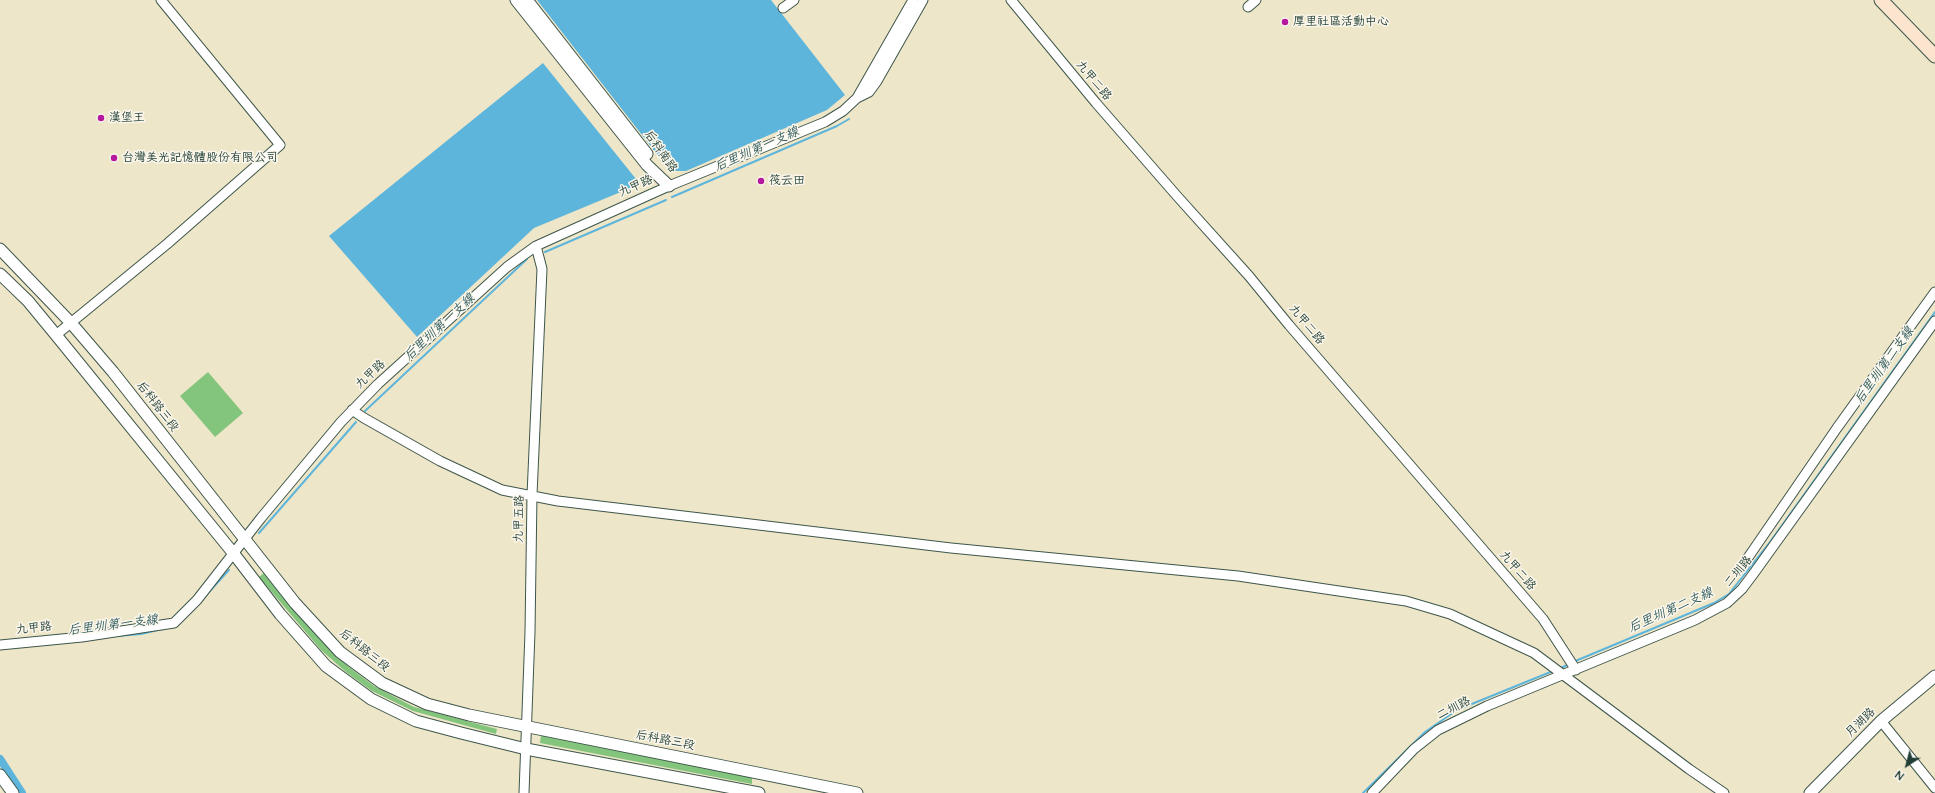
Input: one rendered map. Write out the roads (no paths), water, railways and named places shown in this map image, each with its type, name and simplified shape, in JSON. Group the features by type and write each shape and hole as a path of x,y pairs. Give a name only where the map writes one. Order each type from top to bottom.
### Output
{"main road":[{"path":"1881,0 1935,56"}],"street":[{"path":"56,335 167,244 280,145 161,0"},
{"name":"后科南路","path":"516,0 647,165 668,186"},
{"name":"后科南路","path":"526,0 642,147 668,186"},
{"path":"783,8 794,0"},
{"name":"九甲路","path":"857,98 913,0"},
{"name":"九甲路","path":"0,645 82,637 174,622 197,600 245,539 352,410 501,272 536,246 668,186 824,122 843,111 857,98 869,92 877,81 923,0"},
{"name":"九甲二路","path":"1011,0 1101,108 1249,276 1289,325 1543,619 1576,670"},
{"path":"1248,7 1256,0"},
{"name":"九甲五路","path":"524,793 527,727 532,495 542,269 536,246"},
{"name":"后科路三段","path":"0,249 71,323 113,372 295,603 340,652 382,683 427,704 469,715 857,793"},
{"path":"0,274 28,301 234,554 280,614 326,666 372,699 416,722 526,749 759,793"},
{"path":"1745,562 1935,292"},
{"name":"二圳路","path":"1372,793 1414,749 1438,730 1487,706 1695,620 1727,602 1742,589 1935,321"},
{"path":"352,410 440,461 502,490 607,508 951,548 1238,576 1406,601 1450,614 1534,652 1688,769 1724,793"},
{"name":"月湖路","path":"1810,793 1881,721 1935,676"},
{"path":"1881,721 1935,788"},
{"path":"0,775 13,793"}],"water":[{"path":"537,0 771,0 845,95 827,110 686,171 670,171"},
{"path":"543,63 640,184 534,228 417,337 329,236"}],"waterway":[{"name":"后里圳第一支線","path":"672,197 837,126 849,119"},
{"name":"后里圳第一支線","path":"545,252 666,200"},
{"name":"后里圳第一支線","path":"365,411 527,259"},
{"name":"后里圳第二支線","path":"1573,662 1714,603 1729,594 1770,542 1935,312"},
{"name":"后里圳第一支線","path":"259,533 356,422"},
{"name":"后里圳第一支線","path":"187,616 229,570"},
{"name":"后里圳第一支線","path":"117,636 141,634 162,629"},
{"name":"后里圳第二支線","path":"1559,669 1569,664"},
{"name":"后里圳第二支線","path":"1363,793 1425,732 1457,710 1553,671"},
{"path":"0,759 22,793"}],"place":[{"name":"厚里社區活動中心","path":"1285,22"},
{"name":"漢堡王","path":"101,118"},
{"name":"台灣美光記憶體股份有限公司","path":"114,158"},
{"name":"筏云田","path":"761,181"}]}
